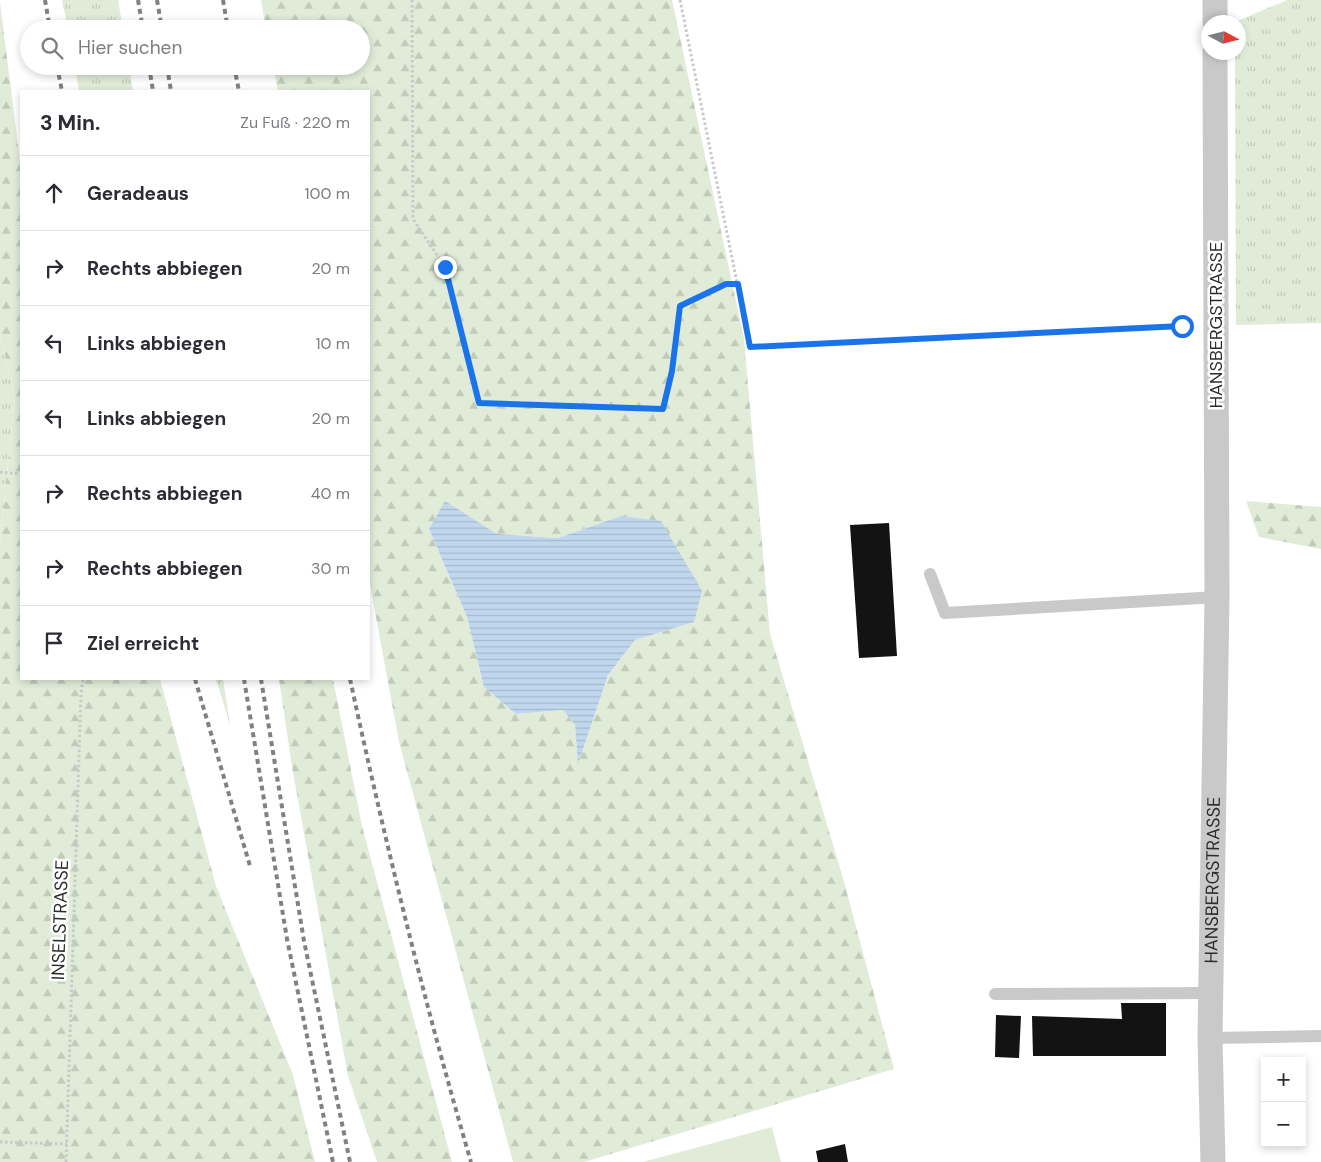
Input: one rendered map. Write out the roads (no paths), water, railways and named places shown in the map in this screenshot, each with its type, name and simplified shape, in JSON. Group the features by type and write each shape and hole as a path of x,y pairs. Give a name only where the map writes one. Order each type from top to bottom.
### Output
{"street":[{"path":"1215,0 1215,15"},
{"name":"HANSBERGSTRASSE","path":"1212,1162 1210,1038 1217,597 1215,60"}],"lane":[{"path":"930,574 945,613 1217,597"},
{"path":"996,994 1211,993"},
{"path":"1210,1038 1321,1036"}],"water":[{"path":"445,501 497,534 558,538 621,516 661,521 702,591 694,622 635,640 608,675 578,764 575,725 563,710 516,714 484,687 467,617 429,529"}],"railway":[{"path":"45,0 48,20"},
{"path":"138,0 141,20"},
{"path":"157,0 160,20"},
{"path":"223,0 226,20"},
{"path":"59,75 62,90"},
{"path":"150,75 153,90"},
{"path":"168,75 171,90"},
{"path":"236,75 239,90"},
{"path":"195,680 250,866"},
{"path":"244,680 287,939 333,1162"},
{"path":"261,680 304,941 350,1162"},
{"path":"350,680 406,921 437,1042 471,1162"}]}
